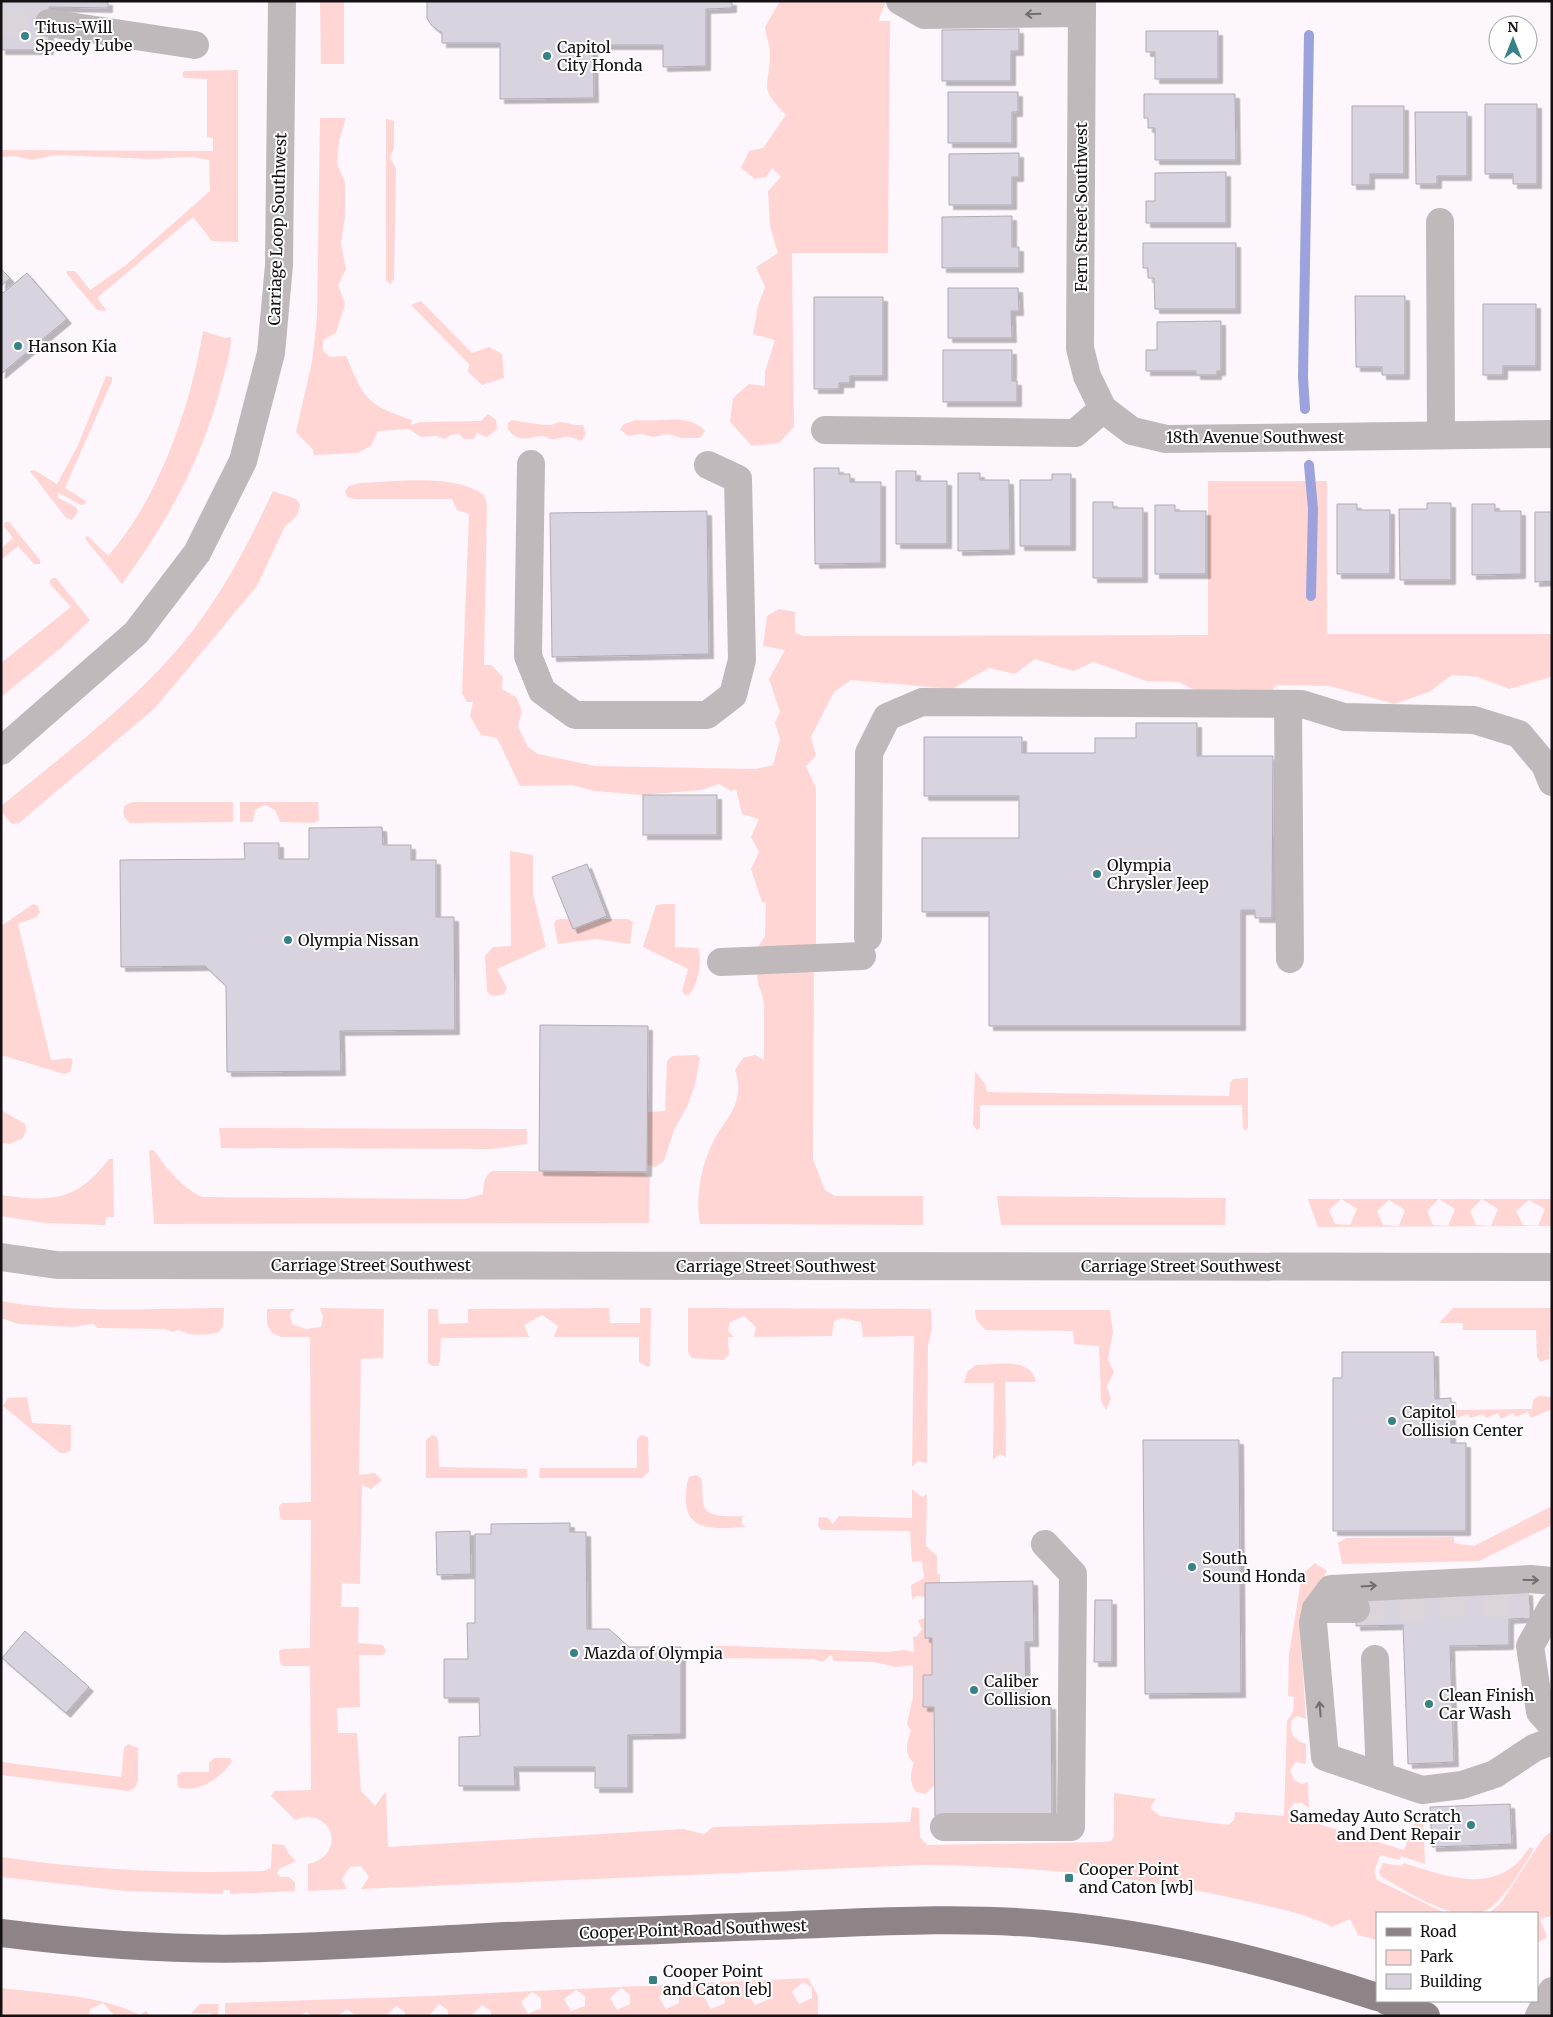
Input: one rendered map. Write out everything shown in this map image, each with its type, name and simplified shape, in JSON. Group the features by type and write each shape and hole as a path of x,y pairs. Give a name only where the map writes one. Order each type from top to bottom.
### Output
{"main road":[{"name":"Cooper Point Road Southwest","path":"1,1933 70,1942 179,1947 263,1948 512,1936 962,1919 1065,1927 1123,1934 1210,1950 1306,1974 1376,1997"},
{"path":"1390,2002 1426,2016"}],"street":[{"name":"Carriage Loop Southwest","path":"1,751 136,633 196,553 243,461 271,353 277,284 282,1"},
{"path":"900,1 924,15 1082,7"},
{"name":"Fern Street Southwest","path":"1082,7 1080,348 1087,376 1103,409"},
{"path":"49,22 194,45"},
{"path":"1440,222 1441,436"},
{"path":"825,430 1075,433 1103,409"},
{"name":"18th Avenue Southwest","path":"1103,409 1132,431 1166,439 1552,434"},
{"path":"531,464 528,656 542,691 575,715 707,715 733,695 742,660 738,479 708,465"},
{"path":"721,962 865,947 869,753 887,717 922,702 1302,704 1344,717 1474,720 1519,734 1545,765 1552,782"},
{"path":"1288,704 1290,959"},
{"name":"Carriage Street Southwest","path":"1,1257 57,1265 1552,1267"},
{"path":"944,1827 1071,1827 1073,1574 1045,1544"},
{"path":"1552,1581 1530,1579 1331,1589 1316,1609 1313,1623 1325,1757 1422,1790 1462,1785 1495,1774 1534,1748 1552,1741"},
{"path":"1543,1607 1530,1646 1540,1712 1552,1725"},
{"path":"1316,1609 1356,1609"},
{"path":"1375,1659 1380,1776"},
{"path":"1539,2016 1552,1991"}],"green space":[{"path":"320,1 344,1 344,64 321,64"},
{"path":"780,1 886,1 878,21 890,21 888,253 792,253 794,427 779,443 752,446 730,422 733,398 749,384 765,386 765,371 775,340 753,334 758,306 765,287 756,267 778,253 770,226 768,191 781,177 772,168 766,177 755,179 741,168 749,151 763,148 786,115 777,106 767,87 770,55 765,27"},
{"path":"238,70 238,242 212,241 193,217 97,298 107,311 97,310 67,274 67,271 75,271 90,290 126,265 210,191 209,160 192,157 151,159 56,155 32,160 14,156 1,157 1,150 213,151 213,138 207,137 207,79 184,78 182,74 184,71"},
{"path":"320,118 346,118 339,141 337,164 345,182 345,218 341,243 346,269 338,285 345,304 336,333 323,340 323,351 330,357 346,356 358,382 369,398 385,409 412,420 411,425 420,422 481,421 488,414 496,420 497,429 487,437 477,433 474,439 464,439 459,434 451,435 445,439 436,436 421,437 409,429 378,431 371,446 357,453 314,455 313,450 296,432 312,362 317,317"},
{"path":"386,119 394,121 394,148 390,158 396,168 394,281 392,280 391,285 386,280"},
{"path":"421,301 472,353 489,347 502,354 504,378 482,385 468,372 469,364 411,305"},
{"path":"203,331 225,338 231,337 228,360 214,409 194,462 169,513 122,584 85,537 88,536 108,556 143,507 170,450 181,420 198,360"},
{"path":"106,376 112,377 112,381 65,488 86,501 85,504 81,505 59,493 57,497 76,507 78,512 72,520 66,518 30,471 34,470 57,484 78,445"},
{"path":"512,420 546,425 559,422 583,425 586,434 581,441 567,437 555,439 543,436 520,438 512,434 508,429 508,423"},
{"path":"637,420 682,420 698,425 705,431 700,438 681,438 668,434 653,437 642,434 628,436 620,429 624,424"},
{"path":"424,480 457,484 471,488 484,495 487,505 484,665 491,665 503,677 502,689 516,697 522,711 518,726 528,747 538,754 595,766 756,769 773,765 780,739 775,723 780,712 769,679 785,650 763,646 767,616 779,609 795,612 795,633 804,636 1208,635 1208,481 1327,481 1327,634 1552,634 1551,677 1509,689 1478,677 1452,675 1429,692 1394,704 1330,686 1277,685 1260,702 1238,689 1208,697 1179,682 1146,681 1094,662 1073,671 1035,659 1015,674 989,668 952,689 851,680 834,692 811,737 816,756 806,766 816,788 816,952 758,947 765,936 766,903 762,902 751,869 759,852 751,837 759,819 742,814 736,789 731,791 719,784 702,790 643,795 594,791 572,785 520,786 497,738 481,735 470,716 473,702 467,702 462,693 469,514 457,510 452,499 354,499 347,497 345,491 349,486 359,483"},
{"path":"273,491 296,499 300,504 296,517 285,526 257,586 155,708 19,823 12,824 1,811 1,806 118,709 162,667 182,644 221,590 254,531"},
{"path":"5,522 9,522 40,560 40,564 34,564 18,546 1,560 1,549 13,538 4,526"},
{"path":"56,578 90,620 62,647 1,697 1,663 71,607 50,584 50,580"},
{"path":"133,802 233,802 233,822 130,823 124,815 124,810 125,805"},
{"path":"240,802 318,802 319,820 314,823 280,822 275,810 265,805 255,810 253,822 240,822"},
{"path":"510,851 533,855 533,894 546,947 497,969 507,988 504,994 496,996 490,995 487,991 485,956 493,947 511,946"},
{"path":"33,904 38,906 40,912 37,917 18,924 51,1060 71,1058 73,1062 70,1072 64,1074 1,1055 1,926"},
{"path":"675,904 675,947 698,948 700,960 699,973 689,995 685,995 682,991 688,969 643,947 656,905"},
{"path":"628,919 633,922 630,944 595,939 558,944 554,924 556,920"},
{"path":"814,967 813,1159 825,1190 835,1196 923,1196 923,1225 700,1224 698,1204 702,1173 712,1144 733,1110 736,1101 738,1082 735,1070 743,1058 755,1055 764,1060 764,1004 757,976 758,972"},
{"path":"696,1055 700,1058 695,1085 687,1107 674,1130 664,1161 655,1167 647,1165 648,1112 665,1111 667,1061 672,1056"},
{"path":"975,1071 985,1084 987,1092 1229,1096 1230,1083 1233,1079 1248,1078 1248,1128 1246,1130 1243,1129 1242,1105 980,1105 980,1128 977,1130 973,1125"},
{"path":"1,1110 25,1124 26,1130 23,1138 10,1144 1,1143"},
{"path":"219,1128 527,1129 527,1144 493,1149 221,1148"},
{"path":"149,1150 155,1152 183,1185 202,1197 465,1199 483,1194 485,1178 492,1171 643,1172 650,1178 649,1223 154,1224"},
{"path":"109,1159 113,1159 114,1217 106,1217 105,1225 44,1223 1,1216 1,1195 34,1198 61,1196 85,1184"},
{"path":"997,1196 1226,1198 1225,1225 1001,1225"},
{"path":"1308,1199 1341,1199 1439,1199 1482,1199 1552,1199 1552,1226 1318,1227","holes":["1341,1199 1357,1209 1350,1225 1335,1224 1329,1210","1439,1199 1455,1209 1448,1226 1433,1225 1427,1211","1482,1199 1498,1209 1491,1226 1476,1225 1470,1211","1389,1200 1405,1210 1399,1226 1383,1225 1377,1211","1529,1200 1545,1209 1538,1226 1523,1225 1516,1211"]},
{"path":"1,1301 55,1308 83,1309 224,1308 223,1326 219,1332 199,1335 179,1330 172,1332 165,1329 98,1328 93,1324 72,1327 18,1324 1,1318"},
{"path":"320,1308 384,1309 383,1358 361,1359 359,1475 375,1473 382,1480 371,1489 362,1485 360,1584 342,1583 341,1607 359,1607 358,1643 383,1645 386,1651 383,1655 359,1655 360,1707 337,1708 338,1733 357,1733 361,1791 375,1806 386,1791 388,1847 683,1829 704,1834 713,1827 910,1822 912,1807 919,1808 920,1837 927,1845 1102,1842 1111,1841 1114,1836 1114,1793 1156,1799 1150,1808 1160,1816 1228,1825 1234,1820 1235,1812 1284,1816 1287,1721 1293,1712 1294,1697 1288,1696 1289,1655 1302,1574 1315,1563 1327,1571 1300,1630 1306,1719 1297,1716 1291,1721 1293,1736 1306,1744 1306,1764 1296,1762 1290,1770 1294,1780 1302,1784 1308,1782 1309,1808 1302,1803 1294,1803 1288,1812 1292,1821 1302,1825 1309,1821 1404,1850 1418,1815 1423,1815 1425,1864 1401,1856 1399,1860 1380,1855 1374,1872 1377,1880 1443,1912 1376,1912 1376,1940 1358,1935 1350,1919 1332,1927 1286,1910 1158,1884 1080,1873 1001,1867 921,1865 361,1889 369,1877 361,1866 350,1867 342,1879 347,1889 308,1891 308,1864 321,1859 328,1851 331,1842 330,1833 326,1825 318,1819 308,1817 295,1820 271,1796 275,1791 311,1790 310,1666 283,1666 280,1663 279,1651 283,1649 310,1648 311,1520 283,1520 280,1518 279,1506 282,1503 311,1502 310,1337 281,1337 272,1333 267,1324 267,1309 295,1309 290,1314 292,1324 306,1329 321,1327 323,1317"},
{"path":"609,1308 610,1323 640,1323 640,1308 651,1308 650,1365 648,1367 639,1362 639,1337 554,1337 558,1326 542,1315 524,1325 529,1337 441,1338 438,1366 428,1363 428,1309 438,1309 439,1324 468,1323 468,1309"},
{"path":"688,1308 931,1309 932,1328 928,1346 927,1463 918,1461 912,1467 914,1336 863,1337 861,1322 842,1318 834,1321 832,1336 754,1337 756,1327 744,1316 730,1322 728,1331 734,1337 728,1337 729,1355 723,1360 692,1358 688,1352"},
{"path":"1453,1308 1552,1308 1549,1359 1540,1362 1537,1357 1536,1330 1463,1330 1463,1323 1439,1323"},
{"path":"975,1310 1110,1310 1113,1332 1108,1360 1114,1372 1107,1386 1111,1399 1106,1410 1101,1401 1099,1346 1074,1344 1073,1331 985,1330 976,1319"},
{"path":"976,1365 1020,1365 1027,1368 1033,1374 1036,1382 1005,1382 1006,1457 1000,1454 993,1460 994,1383 964,1383 967,1372"},
{"path":"1538,1396 1552,1397 1552,1409 1531,1418 1528,1412 1515,1417 1513,1413 1501,1419 1498,1413 1486,1418 1483,1414 1470,1418 1468,1414 1457,1418 1454,1410 1532,1409 1533,1400"},
{"path":"27,1397 32,1423 71,1425 71,1450 66,1453 60,1453 3,1406 8,1398"},
{"path":"432,1435 436,1436 438,1440 439,1467 527,1469 527,1478 426,1478 426,1440"},
{"path":"641,1435 648,1437 649,1472 642,1478 539,1478 540,1468 637,1468 637,1439"},
{"path":"696,1475 701,1478 703,1502 708,1512 720,1516 746,1516 742,1517 742,1524 746,1527 707,1527 692,1519 688,1512 686,1489 689,1477"},
{"path":"912,1489 922,1497 927,1494 926,1546 937,1556 937,1574 940,1574 940,1583 925,1583 925,1597 917,1596 912,1599 911,1585 924,1578 922,1561 912,1562 910,1531 821,1530 818,1526 819,1517 828,1518 833,1524 839,1516 912,1518"},
{"path":"1552,1506 1552,1525 1479,1561 1342,1564 1338,1543 1346,1538 1454,1537 1454,1543 1474,1546"},
{"path":"925,1618 932,1638 932,1675 923,1676 923,1707 934,1707 935,1785 925,1794 916,1792 912,1785 911,1774 914,1763 907,1752 911,1731 907,1724 913,1697 913,1665 896,1667 874,1662 834,1661 831,1655 823,1662 813,1659 714,1658 716,1646 887,1652 904,1650 914,1652 913,1637 917,1636 922,1629 918,1620"},
{"path":"128,1744 138,1748 138,1781 135,1788 128,1791 1,1775 1,1762 121,1777 124,1748"},
{"path":"214,1758 230,1758 232,1761 216,1779 209,1783 194,1788 178,1787 177,1775 182,1772 209,1772 209,1763"},
{"path":"1552,1831 1552,1916 1540,1919 1547,1937 1538,1942 1538,1912 1490,1912 1500,1904 1544,1837"},
{"path":"272,1844 284,1845 296,1861 279,1869 277,1874 281,1877 289,1877 295,1882 295,1891 230,1894 230,1890 223,1890 223,1894 126,1891 1,1877 1,1857 132,1870 264,1871 271,1868"},
{"path":"1530,1847 1534,1849 1508,1889 1496,1903 1480,1912 1454,1912 1434,1906 1381,1877 1379,1872 1383,1863 1401,1866 1404,1863 1446,1876 1475,1879 1489,1878 1502,1873 1521,1859"},
{"path":"808,1978 818,1996 818,2016 491,2016 491,2011 482,2005 471,2016 448,2016 448,2010 439,2004 429,2016 405,2016 405,2012 396,2006 386,2016 356,2016 347,2009 338,2016 312,2016 306,2012 301,2016 225,2016 225,2003 430,1996","holes":["803,1982 812,1988 812,1998 799,2004 792,1992","759,1983 768,1989 769,1999 755,2005 748,1993","670,1987 679,1994 679,2003 666,2009 659,1997","715,1987 725,1993 725,2003 711,2009 704,1997","621,1988 630,1995 630,2004 617,2010 610,1998","576,1990 585,1996 585,2006 571,2011 564,1999","532,1992 541,1998 541,2008 528,2014 521,2002"]},
{"path":"1,1988 90,1999 124,2008 140,2015 146,2011 150,2016 115,2016 103,2003 90,2009 89,2016 1,2016"},
{"path":"200,2004 219,2004 218,2016 211,2016 211,2013 191,2013"}],"building":[{"name":"Titus-Will Speedy Lube","path":"1,1 108,1 108,8 49,7 49,50 1,50"},
{"name":"Capitol City Honda","path":"427,1 732,1 732,8 706,9 706,66 663,67 663,45 593,45 594,98 500,99 500,43 442,43 442,33 431,25 427,18"},
{"path":"1019,29 1019,51 1011,51 1011,81 942,81 942,30"},
{"path":"1146,31 1218,31 1218,79 1155,79 1155,52 1146,52"},
{"path":"948,92 1018,92 1018,112 1012,112 1012,143 948,143"},
{"path":"1144,94 1235,94 1236,160 1155,160 1155,128 1148,128 1148,118 1144,118"},
{"path":"1485,104 1537,104 1537,184 1513,184 1513,174 1485,174"},
{"path":"1352,106 1404,106 1404,174 1370,174 1370,185 1352,185"},
{"path":"1415,112 1467,112 1467,176 1437,176 1437,184 1416,184"},
{"path":"1019,153 1019,177 1012,177 1012,205 949,205 949,154"},
{"path":"1226,172 1226,223 1146,223 1146,201 1155,201 1155,173"},
{"path":"1012,216 1012,247 1019,247 1019,268 942,268 942,217"},
{"path":"1143,243 1236,243 1236,309 1155,309 1154,278 1148,278 1148,268 1143,268"},
{"path":"1,269 10,278 1,286"},
{"name":"Hanson Kia","path":"27,273 67,319 1,374 1,290 3,293"},
{"path":"948,288 1018,288 1019,311 1011,311 1012,338 948,338"},
{"path":"1355,296 1405,296 1405,375 1382,375 1382,367 1356,367"},
{"path":"814,297 883,297 883,376 850,376 850,383 839,383 839,389 814,389"},
{"path":"1483,304 1536,304 1536,366 1503,366 1503,375 1483,375"},
{"path":"1221,321 1221,371 1217,371 1217,375 1196,375 1196,371 1146,371 1146,350 1157,350 1157,322"},
{"path":"943,350 1012,350 1012,381 1017,381 1017,402 943,402"},
{"path":"814,468 839,468 839,474 850,474 850,482 881,482 881,563 815,564"},
{"path":"896,471 916,471 916,481 947,481 947,544 896,544"},
{"path":"958,473 980,473 980,480 1009,480 1010,550 958,551"},
{"path":"1052,474 1071,474 1071,546 1020,546 1020,480 1052,480"},
{"path":"1093,502 1113,502 1113,508 1143,508 1143,578 1093,578"},
{"path":"1427,503 1451,503 1451,580 1400,580 1399,509 1427,509"},
{"path":"1337,504 1357,504 1357,510 1390,510 1390,574 1337,574"},
{"path":"1472,504 1495,504 1495,511 1521,511 1521,574 1472,575"},
{"path":"1155,505 1175,505 1175,511 1206,511 1206,574 1155,574"},
{"path":"707,511 709,654 552,657 550,513"},
{"path":"1535,512 1552,512 1552,581 1535,582"},
{"name":"Olympia Chrysler Jeep","path":"1136,723 1197,723 1197,756 1273,756 1272,918 1255,918 1255,910 1241,910 1241,1026 989,1026 989,912 922,912 922,838 1019,838 1019,796 924,796 924,737 1022,737 1022,753 1095,753 1095,738 1136,738"},
{"path":"643,795 717,795 717,835 643,835"},
{"name":"Olympia Nissan","path":"382,827 383,845 411,845 411,860 436,860 436,917 454,917 455,1030 340,1031 341,1071 227,1072 226,986 205,966 121,967 120,860 245,859 244,843 279,843 279,859 309,859 309,828"},
{"path":"587,864 607,916 573,929 552,877"},
{"path":"540,1025 648,1026 647,1172 539,1171"},
{"name":"Capitol Collision Center","path":"1342,1352 1434,1352 1435,1399 1451,1398 1451,1443 1466,1443 1466,1531 1333,1531 1333,1378 1342,1378"},
{"name":"South Sound Honda","path":"1143,1440 1239,1440 1241,1693 1145,1694"},
{"name":"Mazda of Olympia","path":"570,1523 570,1532 586,1532 587,1629 609,1629 629,1647 681,1647 681,1734 628,1735 628,1788 595,1788 595,1767 514,1767 515,1786 459,1786 459,1737 480,1736 479,1698 444,1698 444,1659 468,1659 467,1623 475,1623 475,1534 491,1534 491,1524"},
{"path":"470,1531 471,1574 437,1575 436,1532"},
{"name":"Caliber Collision","path":"1033,1581 1034,1642 1025,1642 1026,1705 1051,1705 1052,1815 935,1816 934,1707 923,1707 923,1675 932,1675 932,1638 925,1638 925,1583"},
{"name":"Clean Finish Car Wash","path":"1528,1591 1529,1618 1509,1619 1509,1645 1450,1646 1454,1762 1408,1764 1403,1625 1356,1626 1356,1597"},
{"path":"1095,1600 1112,1600 1112,1662 1094,1662"},
{"path":"25,1631 89,1687 66,1713 2,1658"},
{"name":"Sameday Auto Scratch and Dent Repair","path":"1510,1804 1512,1844 1432,1847 1430,1807"}],"waterway":[{"path":"1305,409 1303,377 1309,35"},
{"path":"1309,465 1313,509 1311,596"}],"tunnel":[{"path":"1,23 49,23"},
{"path":"1356,1609 1529,1604"}],"place":[{"name":"Titus-Will Speedy Lube","path":"25,36"},
{"name":"Capitol City Honda","path":"547,56"},
{"name":"Hanson Kia","path":"18,346"},
{"name":"Olympia Chrysler Jeep","path":"1097,874"},
{"name":"Olympia Nissan","path":"288,940"},
{"name":"Capitol Collision Center","path":"1392,1421"},
{"name":"South Sound Honda","path":"1192,1567"},
{"name":"Mazda of Olympia","path":"574,1653"},
{"name":"Caliber Collision","path":"974,1690"},
{"name":"Clean Finish Car Wash","path":"1429,1704"},
{"name":"Sameday Auto Scratch and Dent Repair","path":"1471,1825"},
{"name":"Cooper Point and Caton [wb]","path":"1069,1878"},
{"name":"Cooper Point and Caton [eb]","path":"653,1980"}]}
